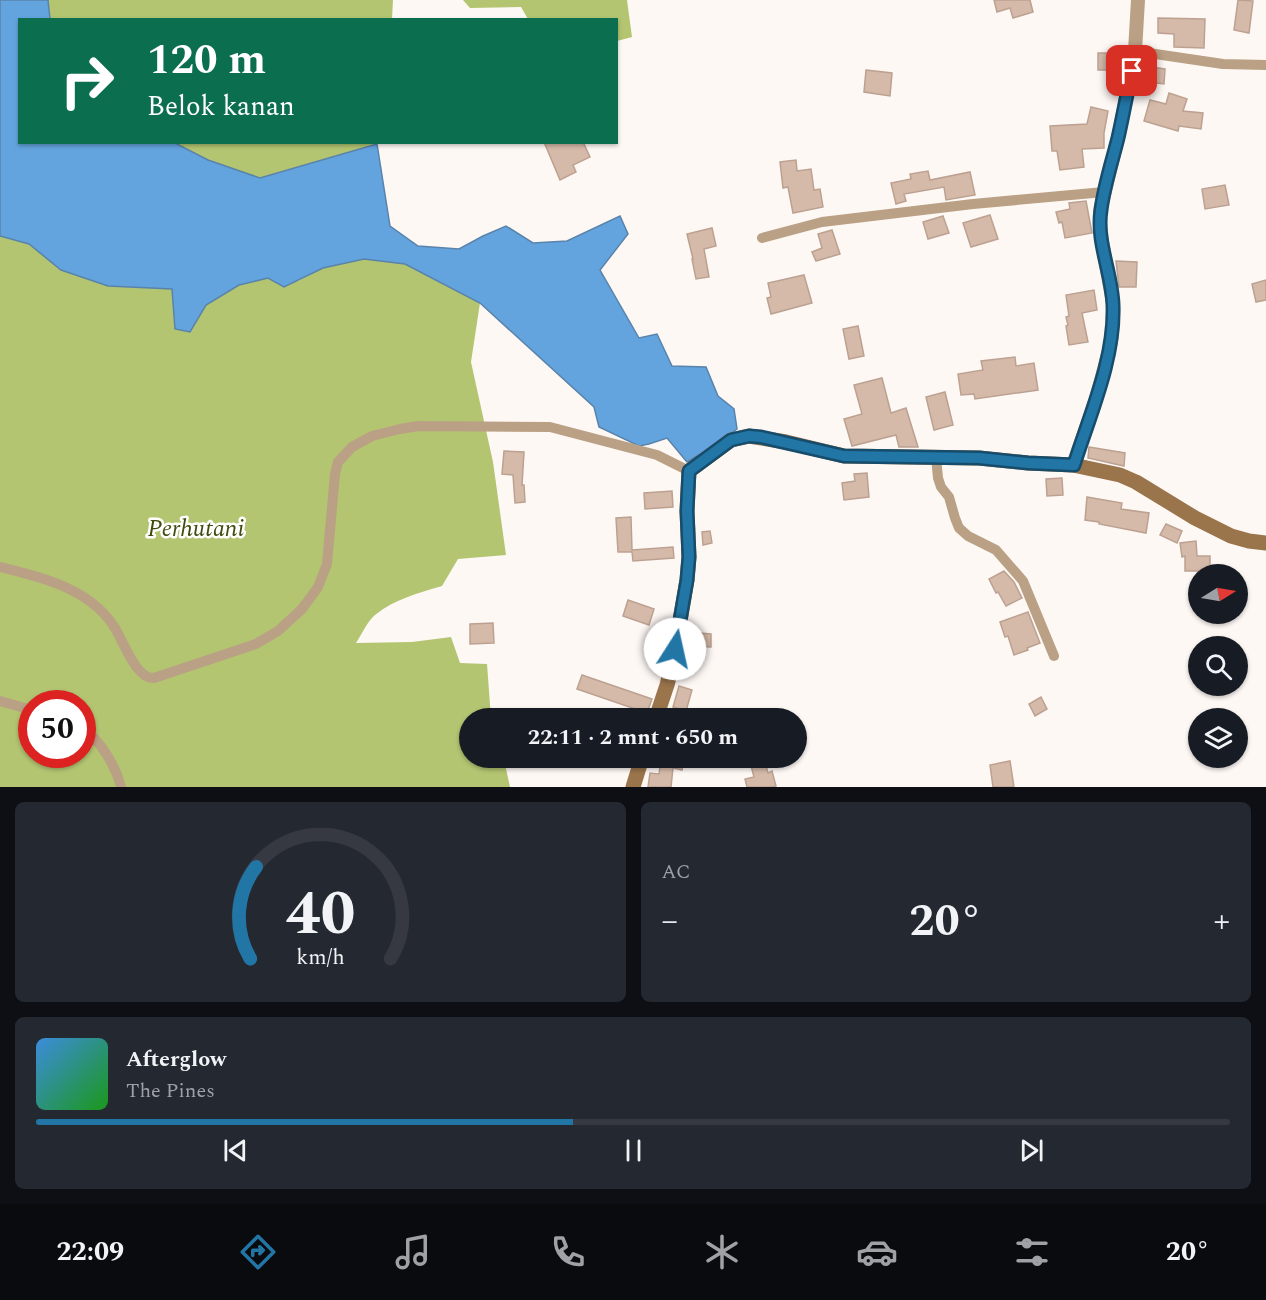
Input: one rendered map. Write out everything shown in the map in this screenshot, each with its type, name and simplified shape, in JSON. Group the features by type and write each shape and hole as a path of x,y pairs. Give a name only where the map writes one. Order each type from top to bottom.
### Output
{"main road":[{"path":"659,708 673,662 687,580 689,471 731,440 749,436 844,456 979,458 1074,465 1120,475 1231,536 1266,543"},
{"path":"633,787 639,768"}],"street":[{"path":"1074,465 1110,347 1113,303 1100,227 1100,211 1136,51 1138,0"},
{"path":"1136,51 1223,64 1266,65"},
{"path":"762,238 822,222 972,204 1104,192"},
{"path":"0,567 62,585 97,606 113,625 141,673 154,678 256,644 278,631 302,609 318,587 327,564 338,462 352,447 372,436 417,426 550,427 657,455 689,471"},
{"path":"936,457 938,478 941,487 949,497 959,528 968,536 996,550 1023,581 1054,656"},
{"path":"0,700 18,706"},
{"path":"96,740 119,778 121,787"}],"green space":[{"path":"48,0 393,0 392,18 50,18"},
{"path":"463,0 627,0 632,37 618,41 618,18 527,18 521,7 470,8"},
{"path":"177,144 377,144 260,178 208,160"},
{"name":"Perhutani","path":"0,236 29,244 61,270 108,286 172,289 175,329 206,305 239,285 268,278 298,281 323,268 364,259 405,264 480,303 471,362 493,462 506,555 458,559 442,586 407,597 382,609 370,621 356,643 412,642 451,637 460,663 487,664 490,708 459,708 459,768 506,768 510,787 0,787"}],"water":[{"path":"0,0 48,0 50,18 18,18 18,144 177,144 208,160 260,178 377,144 390,226 418,246 459,249 506,226 533,243 567,241 620,216 628,234 600,270 639,338 657,334 672,366 706,367 718,396 734,409 737,429 687,462 667,438 639,446 599,427 594,407 480,303 405,264 364,259 323,268 284,287 268,278 239,285 206,305 190,332 175,329 172,289 108,286 61,270 29,244 0,236"}],"building":[{"path":"994,0 1030,0 1033,12 1013,18 1010,8 997,12"},
{"path":"1238,0 1253,1 1249,33 1234,30"},
{"path":"1158,18 1205,19 1204,48 1174,47 1174,34 1158,33"},
{"path":"1098,53 1114,53 1113,70 1098,70"},
{"path":"1151,67 1165,69 1164,84 1149,82"},
{"path":"866,70 892,73 890,96 864,92"},
{"path":"1169,93 1187,99 1183,111 1203,113 1201,129 1179,126 1178,131 1144,121 1150,100 1166,104"},
{"path":"1091,107 1108,111 1104,148 1082,149 1084,167 1060,170 1057,151 1052,151 1050,126 1087,124"},
{"path":"545,144 584,144 590,157 573,165 576,172 560,180"},
{"path":"796,160 797,171 811,169 814,190 820,189 823,207 793,213 788,187 783,188 780,162"},
{"path":"928,171 930,180 970,172 975,195 946,200 944,187 904,194 906,201 896,204 891,183 911,179 910,174"},
{"path":"1225,185 1229,205 1205,209 1202,189"},
{"path":"1086,201 1092,233 1065,238 1062,222 1059,223 1056,212 1070,209 1069,203"},
{"path":"990,215 998,239 971,247 963,223"},
{"path":"943,216 949,233 928,239 923,222"},
{"path":"712,228 716,246 704,249 709,277 696,279 687,234"},
{"path":"832,230 840,254 816,261 812,252 822,248 818,234"},
{"path":"1116,261 1137,262 1136,287 1119,287"},
{"path":"804,275 812,303 771,314 767,298 771,297 768,283"},
{"path":"1266,280 1266,300 1256,302 1252,284"},
{"path":"1094,290 1097,310 1082,313 1088,342 1069,345 1066,326 1068,325 1066,317 1069,316 1066,295"},
{"path":"858,326 864,356 849,359 843,329"},
{"path":"1015,357 1016,366 1034,363 1038,390 975,399 974,394 961,395 958,374 983,370 981,361"},
{"path":"882,378 891,413 906,408 918,447 899,447 896,435 852,446 844,419 862,414 854,385"},
{"path":"945,392 953,425 934,430 926,397"},
{"path":"1089,447 1125,453 1124,466 1088,458"},
{"path":"504,451 524,452 522,485 524,485 525,502 515,503 513,475 502,474"},
{"path":"867,473 869,497 844,500 842,483 855,481 854,474"},
{"path":"1062,478 1063,495 1047,496 1046,479"},
{"path":"672,491 673,507 645,509 644,493"},
{"path":"1087,497 1122,503 1121,509 1149,513 1146,533 1085,520"},
{"path":"631,517 632,550 673,547 674,558 633,561 632,552 618,552 616,518"},
{"path":"1166,524 1182,531 1177,543 1160,535"},
{"path":"710,531 712,543 703,545 702,532"},
{"path":"1196,541 1197,556 1210,556 1210,564 1188,564 1188,571 1185,571 1185,556 1182,557 1180,543"},
{"path":"1004,571 1014,582 1022,598 1006,606 989,579"},
{"path":"628,600 654,609 649,625 623,616"},
{"path":"1028,612 1040,643 1014,655 1008,636 1005,637 1000,622"},
{"path":"493,623 494,643 470,644 470,624"},
{"path":"688,632 711,634 711,647 686,646"},
{"path":"582,675 652,699 649,708 632,708 577,689"},
{"path":"679,686 692,690 687,708 673,707"},
{"path":"1041,697 1047,709 1035,716 1029,704"},
{"path":"1010,761 1014,787 993,787 990,765"},
{"path":"660,768 673,768 671,787 648,787 650,773 659,774"},
{"path":"752,768 767,768 768,773 772,771 776,786 747,787 745,779 754,777"}],"route":[{"path":"675,649 689,557 687,511 689,471 731,440 749,436 761,437 844,456 979,458 1074,465 1110,347 1113,303 1100,227 1100,211 1132,71"}]}
